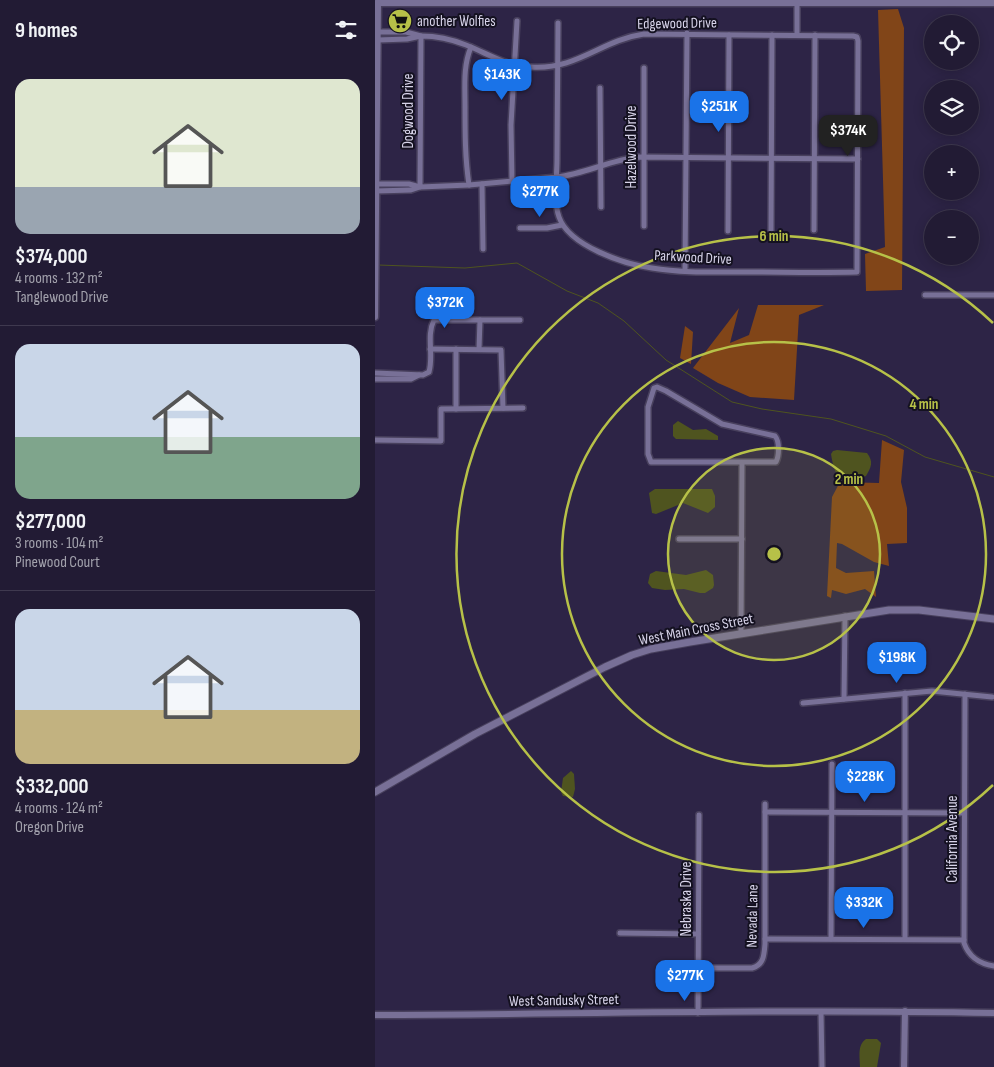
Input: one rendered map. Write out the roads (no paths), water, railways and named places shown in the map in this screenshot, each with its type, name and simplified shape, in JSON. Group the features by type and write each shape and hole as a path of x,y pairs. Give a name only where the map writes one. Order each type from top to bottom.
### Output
{"main road":[{"name":"West Main Cross Street","path":"375,792 475,734 620,660 651,649 889,610 909,609 994,619"}],"street":[{"path":"375,317 378,2 875,1 994,3"},
{"path":"797,2 797,35"},
{"path":"512,181 511,125 517,20"},
{"path":"521,228 547,228 562,225 557,211 558,23"},
{"name":"Edgewood Drive","path":"378,36 407,40 421,36 442,38 515,66 538,68 558,66 580,60 612,43 628,37 654,33 856,36 858,41 857,159"},
{"path":"685,271 687,34"},
{"path":"728,231 729,35"},
{"path":"771,231 772,35"},
{"path":"814,230 815,35"},
{"name":"Dogwood Drive","path":"420,187 421,36"},
{"path":"469,185 465,145 465,88 466,63 471,48"},
{"name":"Hazelwood Drive","path":"643,68 644,226"},
{"path":"600,88 601,207"},
{"path":"376,188 411,190 420,187 469,185 557,177 582,173 622,160 643,157 857,159"},
{"name":"Parkwood Drive","path":"562,225 575,238 613,258 651,268 685,271 857,272 857,159"},
{"path":"482,184 483,249"},
{"path":"925,295 994,295"},
{"path":"375,379 411,379 429,372 431,364 431,334 434,320 520,320"},
{"path":"479,349 480,320"},
{"path":"430,349 501,350 503,408"},
{"path":"456,349 456,409"},
{"path":"375,373 419,375"},
{"path":"659,387 722,424 777,438 778,459 776,462 742,463 651,462 648,454 648,407 654,388 659,387"},
{"path":"375,440 441,441 441,409 523,408"},
{"path":"741,633 742,463"},
{"path":"679,539 742,539"},
{"path":"844,699 845,616"},
{"path":"803,702 942,691 991,697"},
{"path":"905,693 905,939"},
{"name":"California Avenue","path":"964,940 965,694"},
{"path":"831,939 832,764"},
{"name":"Nevada Lane","path":"698,968 745,969 757,966 763,958 765,939 765,804"},
{"path":"765,812 964,813"},
{"name":"Nebraska Drive","path":"698,1013 699,815"},
{"path":"620,933 698,934"},
{"path":"765,939 964,940 967,949 975,959 994,966"},
{"name":"West Sandusky Street","path":"375,1015 574,1014 651,1011 698,1013 994,1013"},
{"path":"821,1012 822,1067"},
{"path":"904,1067 905,1012"}],"waterway":[{"path":"378,265 465,268 517,263 567,291 598,303 624,321 666,360 732,402 762,409 831,419 886,436 925,457 994,477"}],"place":[{"name":"another Wolfies","path":"400,21"}]}
